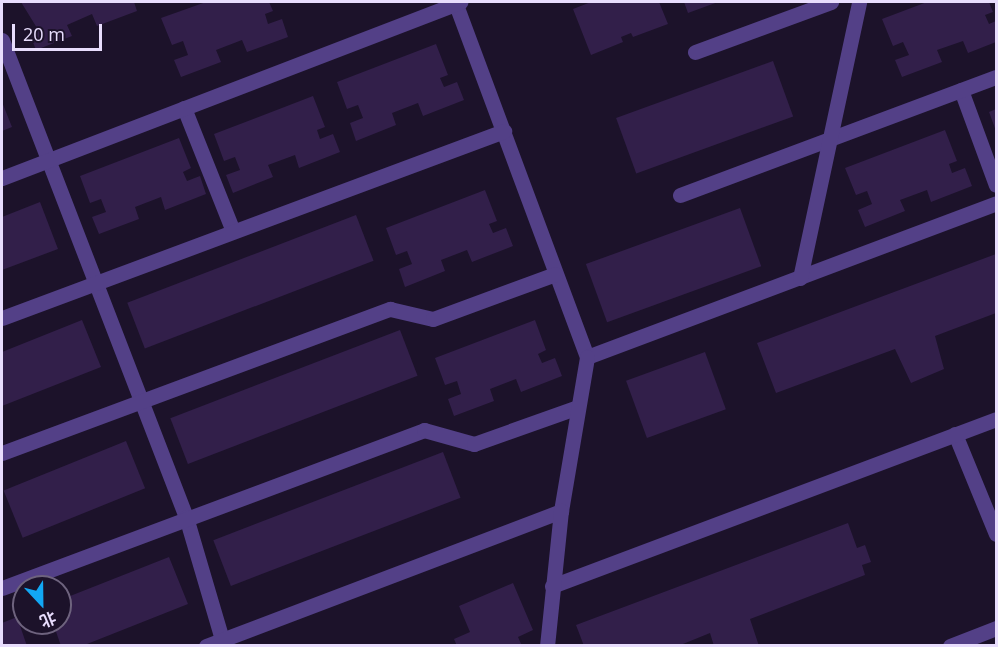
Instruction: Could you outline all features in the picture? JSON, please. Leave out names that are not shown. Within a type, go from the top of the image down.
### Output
[{"type":"lane","points":[[2,178],[457,2],[587,357],[561,511],[547,645]]},
{"type":"lane","points":[[695,52],[831,2]]},
{"type":"lane","points":[[800,278],[859,2]]},
{"type":"lane","points":[[2,40],[50,159],[186,518],[223,643]]},
{"type":"lane","points":[[681,195],[830,137],[996,77]]},
{"type":"lane","points":[[961,90],[996,185]]},
{"type":"lane","points":[[184,108],[233,231]]},
{"type":"lane","points":[[2,318],[504,131]]},
{"type":"lane","points":[[587,357],[996,203]]},
{"type":"lane","points":[[2,453],[141,399],[390,309],[433,320],[555,274]]},
{"type":"lane","points":[[2,588],[424,430],[474,444],[578,407]]},
{"type":"lane","points":[[552,586],[996,419]]},
{"type":"lane","points":[[955,434],[996,534]]},
{"type":"lane","points":[[206,645],[223,643],[561,511]]},
{"type":"lane","points":[[950,645],[996,627]]},
{"type":"building","points":[[21,2],[134,2],[137,11],[97,26],[92,14],[67,25],[72,36],[36,50],[29,32],[37,28]]},
{"type":"building","points":[[206,2],[269,2],[273,11],[265,14],[268,24],[282,19],[288,37],[247,52],[242,40],[216,50],[221,62],[181,77],[174,60],[188,55],[183,41],[172,45],[161,18]]},
{"type":"building","points":[[591,2],[659,2],[668,24],[633,37],[631,33],[621,37],[623,42],[591,55],[573,9]]},
{"type":"building","points":[[684,2],[718,2],[688,13]]},
{"type":"building","points":[[927,2],[989,2],[993,12],[985,15],[989,24],[996,21],[996,42],[968,53],[963,41],[937,50],[942,62],[902,77],[895,60],[909,55],[903,42],[893,46],[882,19]]},
{"type":"building","points":[[436,44],[448,75],[440,78],[444,87],[457,82],[464,100],[423,116],[418,103],[392,113],[396,125],[356,141],[350,123],[363,118],[358,105],[347,109],[337,82]]},
{"type":"building","points":[[773,61],[793,116],[636,174],[616,118]]},
{"type":"building","points":[[313,96],[325,127],[317,130],[320,139],[333,134],[340,152],[299,168],[295,155],[268,165],[273,177],[233,193],[226,175],[240,170],[235,157],[224,161],[214,134]]},
{"type":"building","points":[[2,102],[12,127],[2,131]]},
{"type":"building","points":[[996,109],[996,131],[989,112]]},
{"type":"building","points":[[945,130],[957,161],[949,164],[952,173],[965,168],[972,186],[931,202],[927,190],[900,200],[905,211],[865,227],[858,210],[872,204],[867,191],[856,195],[845,168]]},
{"type":"building","points":[[179,138],[191,168],[183,172],[187,181],[200,176],[206,194],[165,210],[161,197],[135,207],[139,219],[99,234],[92,217],[106,212],[101,199],[90,203],[80,176]]},
{"type":"building","points":[[485,190],[497,221],[489,224],[493,233],[506,228],[513,246],[472,262],[467,250],[441,260],[445,271],[405,287],[399,269],[412,264],[407,251],[396,255],[386,228]]},
{"type":"building","points":[[40,202],[58,249],[2,270],[2,217]]},
{"type":"building","points":[[740,208],[761,266],[607,322],[586,264]]},
{"type":"building","points":[[356,215],[374,261],[145,349],[127,303]]},
{"type":"building","points":[[996,254],[996,313],[935,336],[944,369],[911,383],[895,349],[776,393],[757,343]]},
{"type":"building","points":[[82,320],[101,367],[2,406],[2,352]]},
{"type":"building","points":[[535,320],[546,350],[538,354],[542,363],[555,358],[562,376],[521,392],[516,379],[490,389],[494,401],[454,416],[448,399],[461,394],[457,381],[445,385],[435,358]]},
{"type":"building","points":[[400,330],[418,376],[188,464],[170,418]]},
{"type":"building","points":[[705,352],[726,409],[647,438],[626,381]]},
{"type":"building","points":[[126,441],[145,488],[23,538],[4,490]]},
{"type":"building","points":[[443,452],[461,498],[231,586],[213,540]]},
{"type":"building","points":[[848,523],[857,548],[865,545],[871,562],[862,565],[865,575],[750,619],[759,646],[714,646],[710,633],[678,646],[584,646],[576,625]]},
{"type":"building","points":[[169,557],[188,604],[82,646],[61,646],[57,635],[72,635],[72,595]]},
{"type":"building","points":[[513,583],[533,630],[518,637],[522,646],[457,646],[454,639],[470,632],[459,606]]},
{"type":"building","points":[[12,619],[12,635],[23,635],[27,646],[2,646],[2,623]]}]
